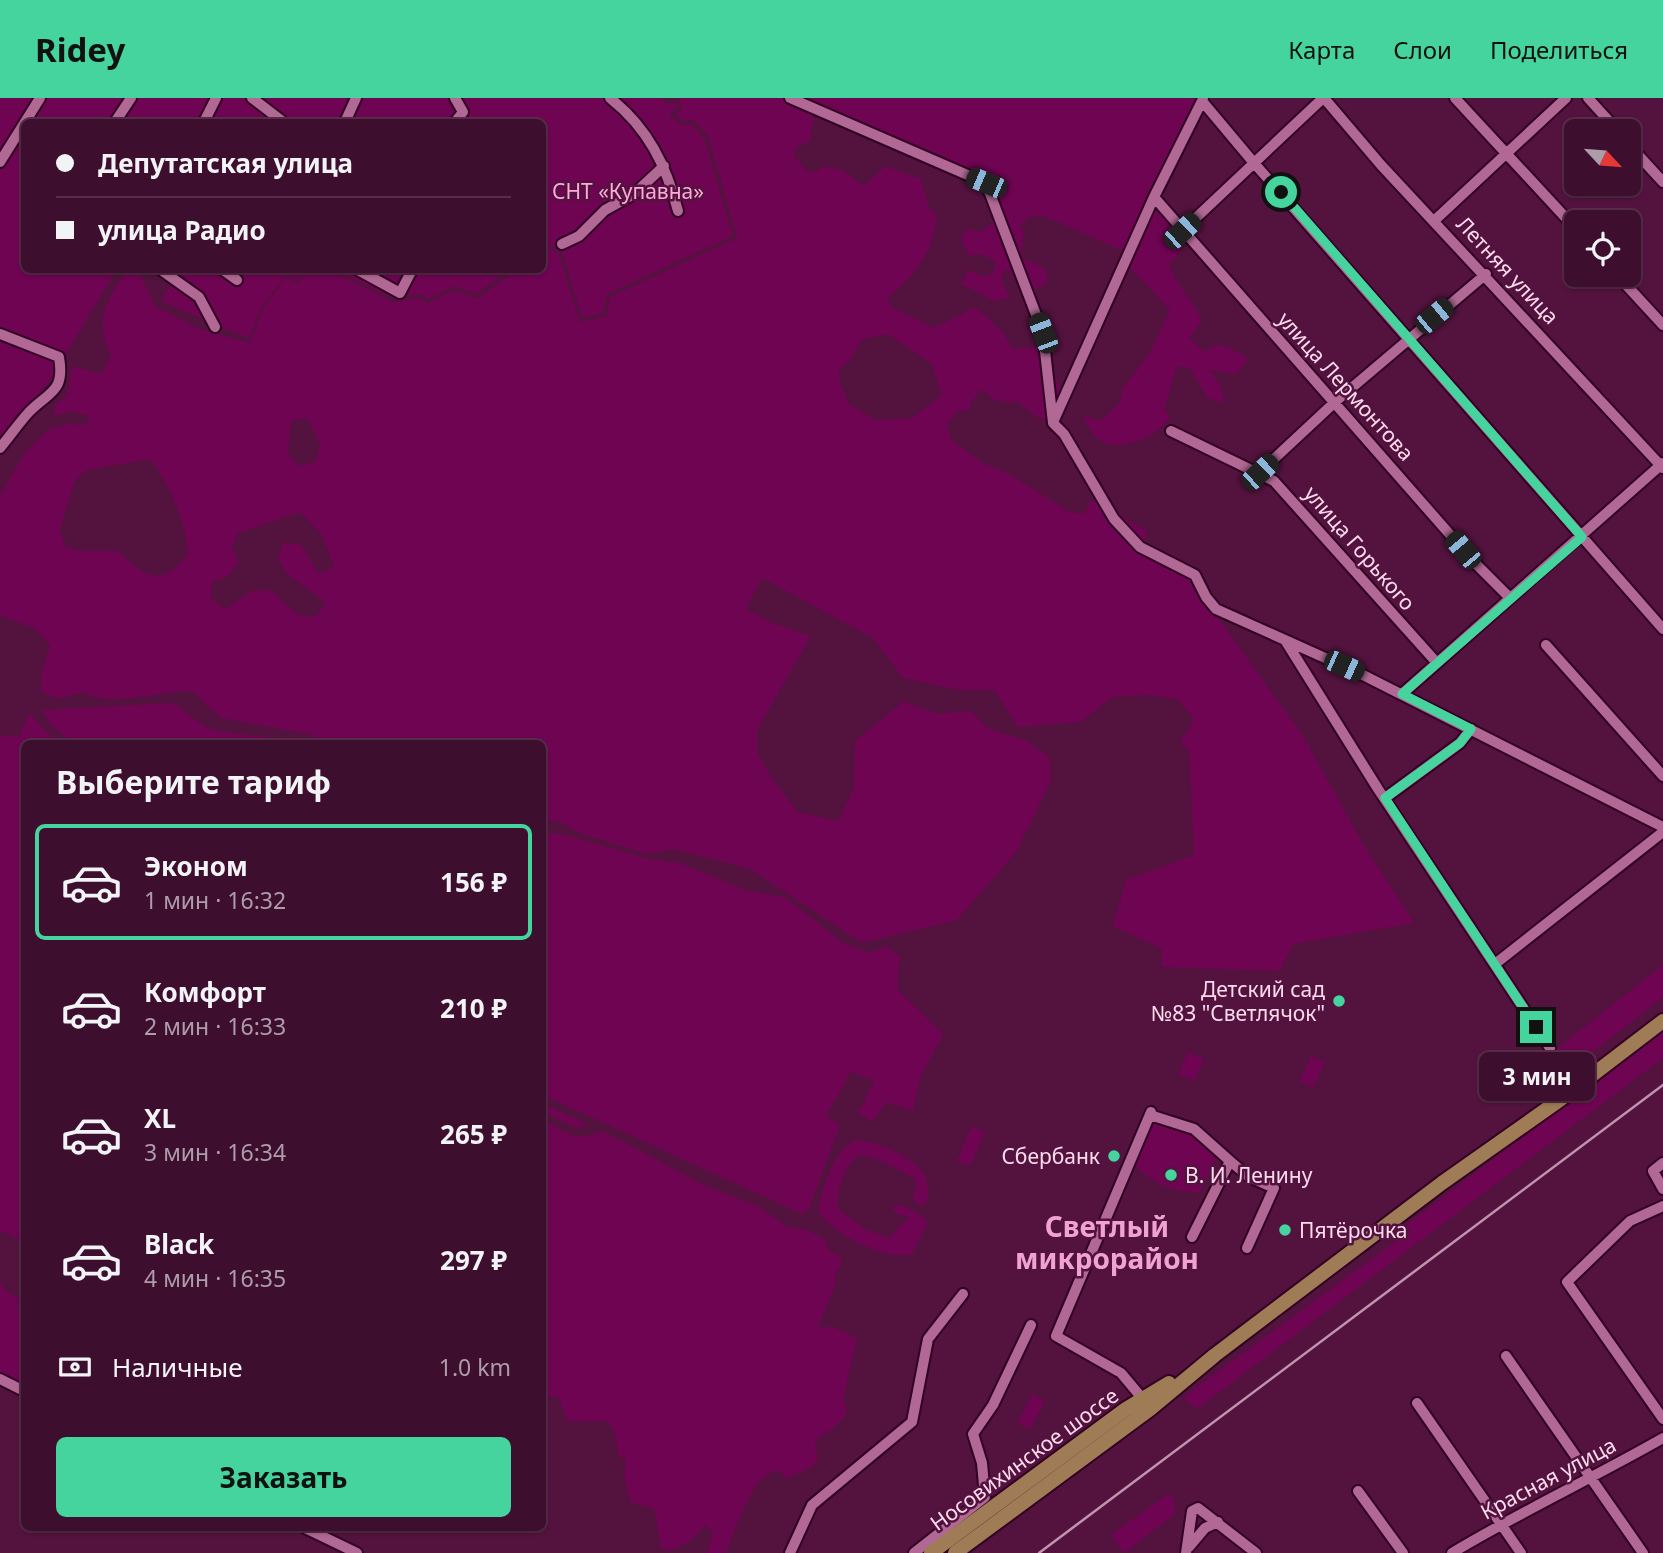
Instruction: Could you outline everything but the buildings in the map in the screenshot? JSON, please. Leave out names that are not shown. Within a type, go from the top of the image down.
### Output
[{"type":"main road","name":"Носовихинское шоссе","points":[[931,1553],[1215,1355],[1442,1183],[1561,1099],[1663,1021]]},
{"type":"main road","name":"Носовихинское шоссе","points":[[955,1553],[1146,1404]]},
{"type":"street","points":[[27,119],[40,98]]},
{"type":"street","points":[[117,119],[131,98]]},
{"type":"street","points":[[206,119],[216,98]]},
{"type":"street","points":[[252,98],[279,119]]},
{"type":"street","points":[[346,119],[356,98]]},
{"type":"street","points":[[455,98],[463,112],[457,119]]},
{"type":"street","points":[[610,98],[648,136],[664,166],[678,211]]},
{"type":"street","points":[[790,98],[986,183],[1043,333],[1053,423],[1064,434],[1114,519],[1140,547],[1195,575],[1206,597],[1216,609],[1402,694],[1663,829],[1494,964]]},
{"type":"street","points":[[1182,231],[1324,98]]},
{"type":"street","name":"Летняя улица","points":[[1324,98],[1381,165],[1486,274],[1662,465]]},
{"type":"street","points":[[1455,98],[1564,216]]},
{"type":"street","points":[[1435,220],[1566,98]]},
{"type":"street","points":[[1588,98],[1607,119]]},
{"type":"street","points":[[1053,423],[1154,197],[1203,100],[1254,163],[1663,629]]},
{"type":"street","points":[[0,162],[21,128]]},
{"type":"street","points":[[1642,159],[1663,182]]},
{"type":"street","points":[[562,244],[579,236],[604,209],[634,194],[664,166]]},
{"type":"street","name":"улица Лермонтова","points":[[1154,197],[1474,562],[1510,598]]},
{"type":"street","points":[[165,273],[195,293],[209,311],[215,327]]},
{"type":"street","points":[[227,273],[237,280]]},
{"type":"street","points":[[363,273],[400,293],[410,273]]},
{"type":"street","points":[[1260,472],[1335,402],[1486,274]]},
{"type":"street","points":[[1628,287],[1663,325]]},
{"type":"street","points":[[0,334],[59,357],[62,375],[50,397],[31,411],[0,448]]},
{"type":"street","name":"улица Горького","points":[[1171,431],[1260,472],[1286,492],[1437,663]]},
{"type":"street","points":[[1402,694],[1662,465]]},
{"type":"street","points":[[1285,640],[1385,798],[1550,1048]]},
{"type":"street","points":[[1546,645],[1663,776]]},
{"type":"street","points":[[1385,798],[1460,743],[1471,729]]},
{"type":"street","points":[[1146,1404],[1121,1373],[1056,1336],[1151,1114],[1194,1129],[1249,1177],[1274,1188],[1247,1248]]},
{"type":"street","points":[[1192,1237],[1230,1161]]},
{"type":"street","points":[[1663,1163],[1653,1171],[1663,1189]]},
{"type":"street","points":[[1663,1206],[1630,1221],[1567,1282],[1663,1419]]},
{"type":"street","points":[[790,1553],[812,1506],[912,1422],[928,1339],[963,1294]]},
{"type":"street","points":[[914,1553],[985,1497],[982,1463],[973,1434],[993,1405],[1031,1325]]},
{"type":"street","points":[[1506,1356],[1643,1553]]},
{"type":"street","points":[[0,1379],[21,1390]]},
{"type":"street","points":[[1417,1403],[1521,1553]]},
{"type":"street","name":"Красная улица","points":[[1451,1553],[1500,1524],[1591,1479],[1663,1438]]},
{"type":"street","points":[[1358,1491],[1403,1553]]},
{"type":"street","points":[[1187,1553],[1197,1510],[1218,1522],[1256,1553]]},
{"type":"street","points":[[1187,1553],[1199,1532],[1218,1522]]},
{"type":"street","points":[[311,1531],[357,1553]]},
{"type":"green space","name":"СНТ «Купавна»","points":[[0,98],[662,98],[666,104],[676,103],[678,107],[669,115],[681,125],[691,124],[704,138],[733,236],[607,294],[604,313],[582,318],[561,249],[546,245],[546,119],[21,119],[21,273],[114,273],[66,354],[0,326]]},
{"type":"green space","points":[[667,98],[787,98],[814,110],[810,141],[797,147],[794,156],[807,171],[816,172],[823,166],[842,170],[864,186],[885,166],[921,179],[929,207],[936,214],[933,238],[915,271],[888,298],[892,307],[934,328],[975,307],[1003,332],[1012,349],[1040,347],[1051,373],[1062,389],[1050,417],[1040,419],[1018,402],[997,401],[981,390],[969,405],[973,409],[956,412],[947,425],[951,440],[983,463],[1007,473],[1070,512],[1084,514],[1092,499],[1147,531],[1144,544],[1178,562],[1303,736],[1363,844],[1414,923],[1293,944],[1280,971],[1161,967],[1162,949],[1113,926],[1126,880],[1194,855],[1189,752],[1180,740],[1188,732],[1193,718],[1177,699],[1148,695],[1112,697],[1081,722],[1017,727],[995,690],[959,690],[903,678],[873,638],[762,578],[746,609],[772,623],[811,636],[757,730],[757,753],[798,812],[838,821],[854,788],[855,741],[904,701],[937,714],[971,711],[989,729],[1027,741],[1049,757],[1051,781],[1016,852],[957,920],[862,943],[750,869],[674,849],[646,854],[582,834],[558,821],[549,821],[546,826],[546,740],[321,740],[309,734],[221,718],[192,691],[121,699],[94,697],[84,692],[56,699],[41,691],[41,676],[50,646],[36,629],[0,615],[0,495],[26,451],[49,429],[67,424],[85,425],[90,416],[73,411],[55,416],[55,405],[67,396],[72,366],[101,374],[111,355],[105,342],[103,320],[108,301],[124,273],[139,273],[155,306],[197,328],[250,343],[263,309],[286,277],[298,284],[309,273],[334,273],[393,302],[421,298],[426,304],[454,290],[477,299],[512,273],[546,273],[546,248],[558,252],[580,322],[607,316],[610,297],[737,238],[708,136],[693,120],[682,121],[675,115],[682,108],[678,99]],"holes":[[[888,334],[932,364],[942,395],[912,418],[876,420],[849,404],[840,384],[839,369],[851,359],[862,339]],[[307,418],[320,444],[316,461],[300,466],[288,454],[291,421]],[[151,459],[176,504],[184,529],[188,555],[178,566],[169,572],[152,575],[136,567],[118,551],[82,551],[66,547],[60,530],[74,483],[86,470]],[[300,512],[321,534],[334,566],[319,574],[301,545],[284,542],[278,558],[286,573],[326,603],[315,617],[298,615],[272,591],[254,590],[225,609],[211,599],[212,582],[228,576],[239,563],[232,548],[238,533]]]},
{"type":"green space","points":[[799,98],[1208,98],[1159,194],[1188,233],[1177,257],[1169,263],[1175,278],[1202,321],[1189,338],[1205,352],[1222,346],[1248,359],[1236,374],[1209,370],[1220,384],[1225,403],[1207,398],[1191,369],[1177,366],[1164,409],[1170,417],[1164,424],[1147,437],[1126,444],[1105,443],[1097,438],[1082,415],[1100,421],[1116,407],[1121,399],[1122,389],[1148,356],[1170,310],[1127,264],[1126,252],[1044,216],[1029,217],[1020,226],[1024,231],[1021,258],[1045,268],[1048,283],[1035,289],[1006,269],[1001,280],[1010,298],[994,301],[961,284],[968,271],[981,276],[993,274],[996,261],[980,254],[969,256],[961,240],[966,229],[980,232],[992,224],[992,185]]},
{"type":"green space","points":[[173,273],[306,273],[298,281],[286,275],[261,308],[249,339],[161,301],[177,275]]},
{"type":"green space","points":[[339,273],[505,273],[476,294],[454,286],[427,300],[422,294],[393,298]]},
{"type":"green space","points":[[0,338],[52,361],[57,370],[0,444]]},
{"type":"green space","points":[[172,703],[214,730],[281,740],[71,740],[53,727],[42,710]]},
{"type":"green space","points":[[29,713],[54,740],[21,740],[21,1243],[10,1234],[0,1232],[0,735],[19,737]]},
{"type":"green space","points":[[546,834],[563,834],[649,859],[680,863],[744,890],[785,897],[842,942],[870,953],[886,946],[900,957],[897,989],[943,1034],[920,1078],[913,1111],[886,1102],[873,1121],[858,1114],[874,1081],[851,1071],[826,1116],[840,1125],[809,1209],[802,1214],[546,1096]]},
{"type":"green space","points":[[1663,965],[1663,997],[1530,1101],[1516,1081]]},
{"type":"green space","points":[[1663,1030],[1663,1058],[1197,1409],[1183,1397],[1410,1231],[1406,1225]]},
{"type":"green space","points":[[1188,1052],[1204,1059],[1195,1081],[1178,1074]]},
{"type":"green space","points":[[1311,1056],[1325,1062],[1313,1088],[1299,1081]]},
{"type":"green space","points":[[546,1105],[583,1122],[586,1126],[576,1128],[546,1113]]},
{"type":"green space","points":[[1151,1120],[1182,1127],[1218,1152],[1200,1192],[1181,1191],[1154,1181],[1133,1162]]},
{"type":"green space","points":[[546,1121],[576,1136],[606,1133],[710,1188],[756,1205],[788,1227],[808,1230],[825,1240],[828,1250],[841,1257],[841,1266],[835,1274],[836,1282],[818,1327],[834,1327],[857,1339],[843,1399],[847,1408],[844,1417],[831,1430],[815,1440],[818,1460],[811,1467],[786,1479],[780,1471],[762,1479],[740,1517],[726,1553],[707,1553],[713,1532],[704,1525],[694,1538],[681,1546],[670,1551],[661,1547],[654,1509],[630,1502],[624,1476],[626,1460],[619,1456],[614,1430],[607,1421],[568,1421],[557,1396],[550,1396],[546,1407]]},
{"type":"green space","points":[[972,1126],[985,1132],[970,1166],[957,1160]]},
{"type":"green space","points":[[855,1140],[873,1143],[904,1156],[925,1176],[929,1199],[924,1204],[917,1204],[913,1199],[916,1185],[914,1178],[879,1160],[859,1155],[845,1173],[838,1194],[838,1209],[865,1229],[889,1238],[909,1217],[897,1214],[892,1209],[899,1204],[924,1217],[927,1224],[912,1254],[888,1254],[860,1244],[835,1229],[818,1211],[822,1191],[835,1161]]},
{"type":"green space","points":[[0,1280],[5,1291],[21,1299],[21,1385],[0,1374]]},
{"type":"green space","points":[[1032,1394],[1045,1401],[1030,1429],[1017,1423]]},
{"type":"green space","points":[[1168,1494],[1174,1499],[1175,1514],[1124,1553],[1111,1535]]},
{"type":"railway","points":[[1039,1553],[1663,1085]]},
{"type":"place","name":"Детский сад №83 \"Светлячок\"","points":[[1339,1001]]},
{"type":"place","name":"Сбербанк","points":[[1114,1156]]},
{"type":"place","name":"В. И. Ленину","points":[[1171,1175]]},
{"type":"place","name":"Пятёрочка","points":[[1285,1230]]},
{"type":"district","name":"Светлый микрорайон","points":[[1107,1242]]},
{"type":"route","points":[[1281,192],[1582,537],[1402,694],[1471,729],[1460,743],[1385,798],[1536,1027]]}]
